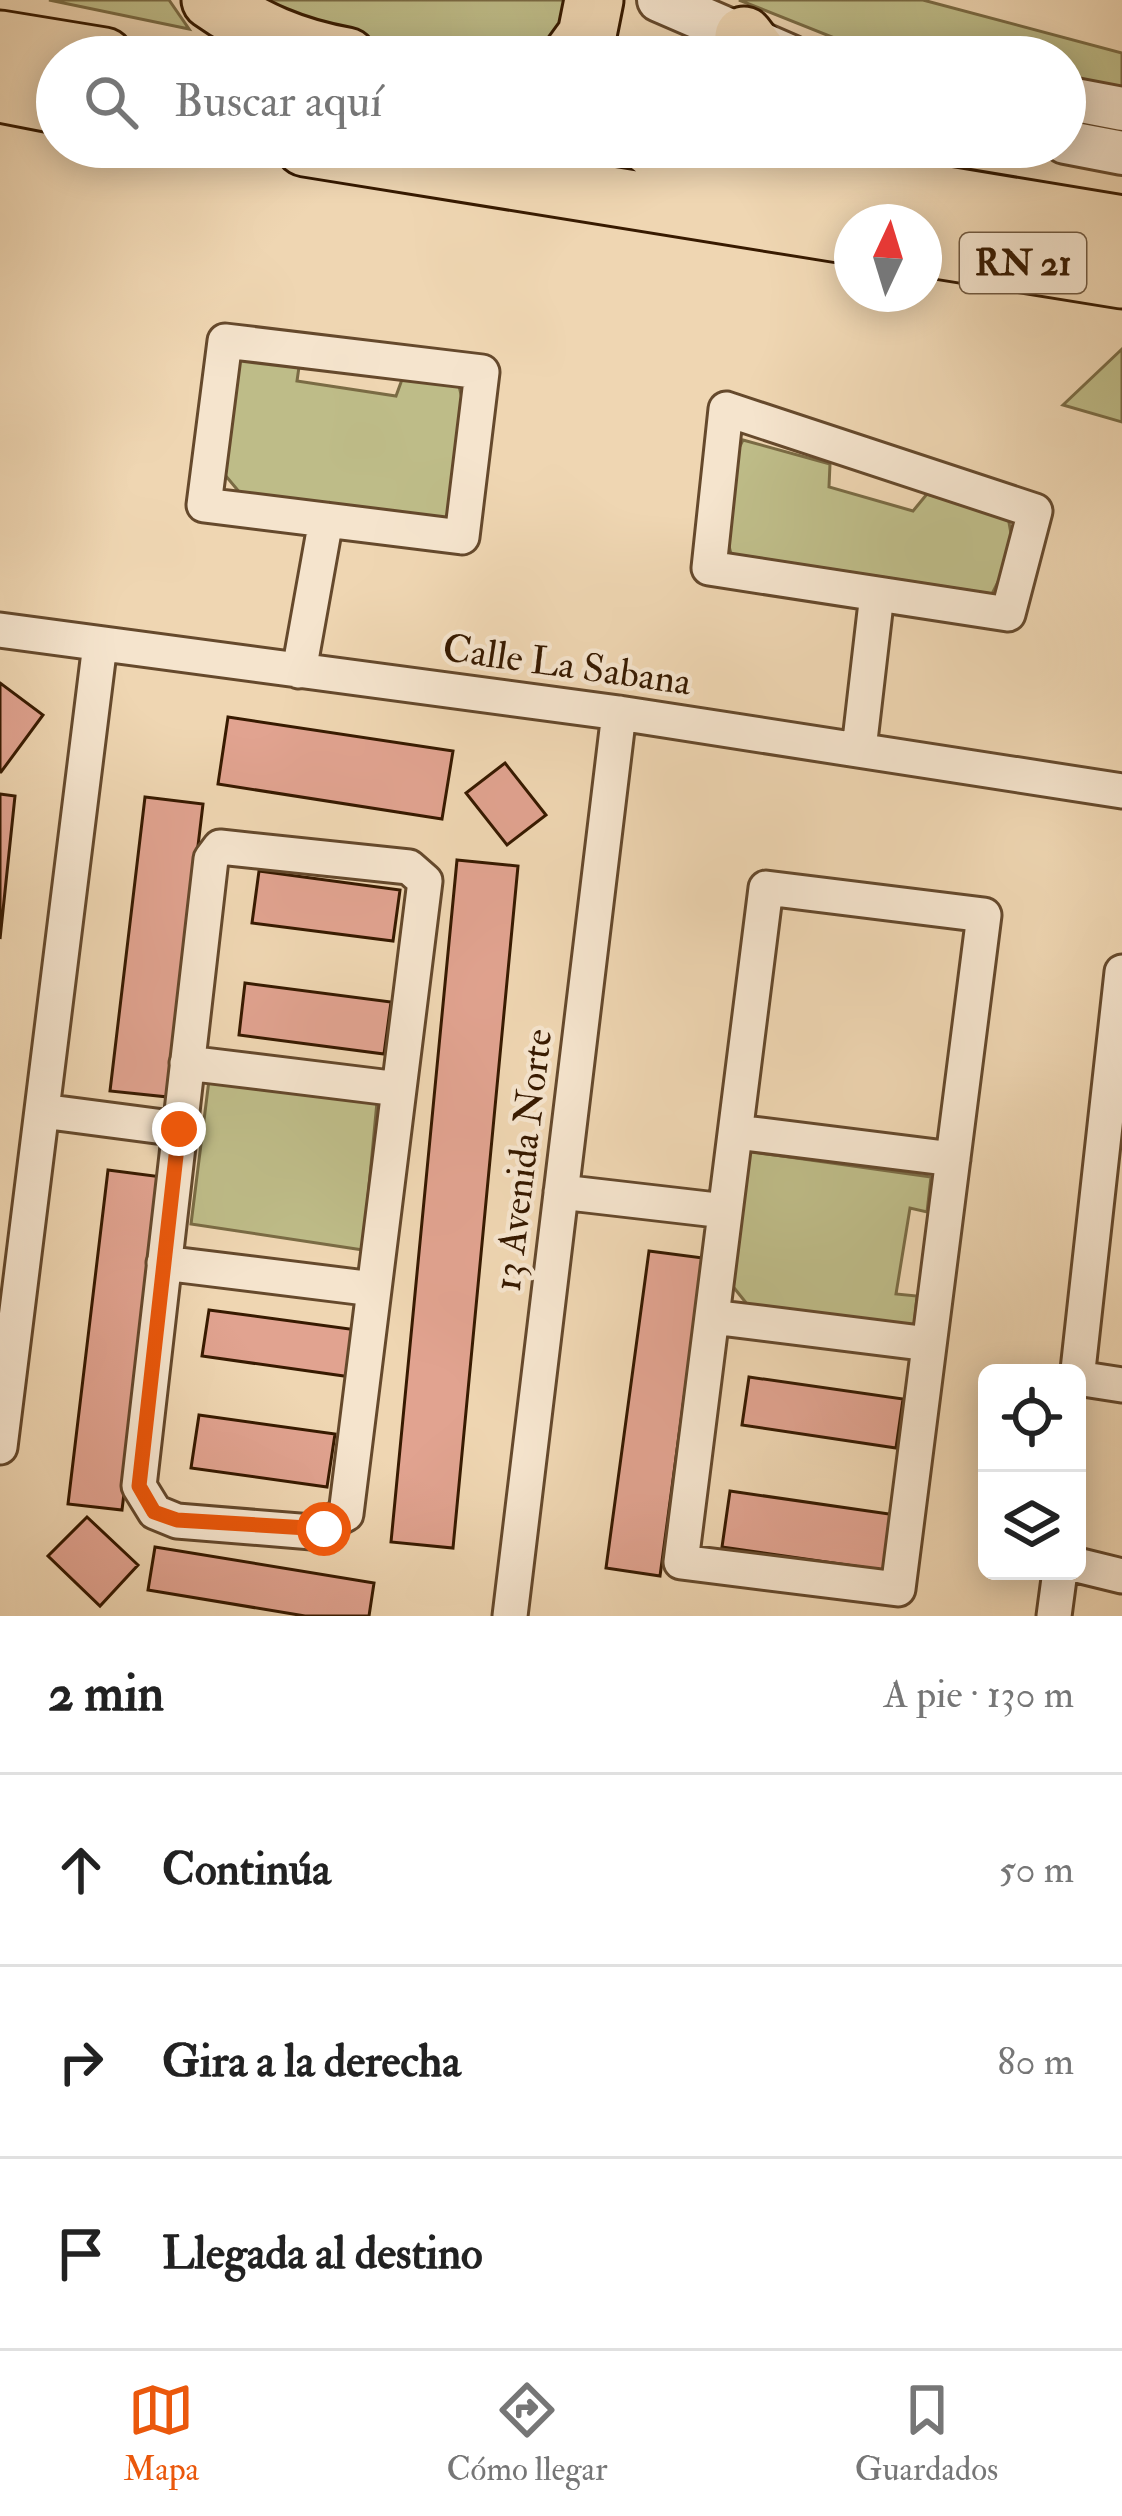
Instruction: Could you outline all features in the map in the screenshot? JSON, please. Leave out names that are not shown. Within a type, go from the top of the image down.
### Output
[{"type":"highway","points":[[211,0],[272,36]]},
{"type":"highway","points":[[586,36],[594,0]]},
{"type":"highway","points":[[0,40],[36,46]]},
{"type":"highway","points":[[0,93],[36,102]]},
{"type":"highway","points":[[0,106],[36,107]]},
{"type":"highway","points":[[436,168],[834,232]]},
{"type":"highway","name":"RN 21","points":[[779,168],[1122,224]]},
{"type":"highway","points":[[904,168],[1122,224]]},
{"type":"highway","name":"RN 21","points":[[942,250],[1122,279]]},
{"type":"street","points":[[659,0],[735,36]]},
{"type":"street","points":[[1086,102],[1122,109]]},
{"type":"street","points":[[1086,146],[1122,153]]},
{"type":"street","points":[[225,340],[482,372],[461,537],[326,520],[204,505],[225,340]]},
{"type":"street","points":[[725,409],[1035,511],[1009,614],[877,594],[709,568],[725,409]]},
{"type":"street","points":[[299,671],[326,520]]},
{"type":"street","points":[[859,749],[877,594]]},
{"type":"street","name":"Calle La Sabana","points":[[0,630],[619,713],[1122,791]]},
{"type":"street","points":[[0,1447],[100,644]]},
{"type":"street","name":"13 Avenida Norte","points":[[510,1616],[619,713]]},
{"type":"street","points":[[213,850],[409,867],[425,881],[346,1514],[312,1532],[177,1520],[154,1512],[139,1486],[188,1064],[213,850]]},
{"type":"street","points":[[766,888],[984,915],[898,1589],[681,1562],[736,1132],[766,888]]},
{"type":"street","points":[[1080,1364],[1109,1189],[1121,994]]},
{"type":"street","points":[[188,1064],[399,1089]]},
{"type":"street","points":[[42,1111],[179,1129]]},
{"type":"street","points":[[736,1132],[952,1159]]},
{"type":"street","points":[[561,1192],[725,1211]]},
{"type":"street","points":[[164,1263],[374,1289]]},
{"type":"street","points":[[712,1317],[929,1344]]},
{"type":"street","points":[[1086,1380],[1122,1384]]},
{"type":"street","points":[[1086,1567],[1122,1576]]},
{"type":"street","points":[[1054,1616],[1059,1580]]},
{"type":"shaded area","points":[[49,0],[169,0],[189,29]]},
{"type":"shaded area","points":[[245,0],[573,0],[565,23],[551,36],[332,36]]},
{"type":"shaded area","points":[[739,0],[923,0],[1058,36],[829,36]]},
{"type":"shaded area","points":[[1086,43],[1122,53],[1122,104],[1086,95]]},
{"type":"shaded area","points":[[1122,349],[1122,422],[1063,405]]},
{"type":"shaded area","points":[[248,350],[300,360],[297,381],[396,396],[404,374],[459,386],[463,456],[443,522],[246,500],[225,475],[229,367]]},
{"type":"shaded area","points":[[743,440],[830,464],[829,487],[913,511],[927,494],[1008,517],[1014,550],[992,594],[731,554],[726,496]]},
{"type":"shaded area","points":[[209,1080],[377,1102],[363,1250],[191,1224]]},
{"type":"shaded area","points":[[746,1151],[931,1177],[927,1212],[910,1208],[896,1294],[917,1296],[914,1328],[747,1304],[731,1284]]},
{"type":"building","points":[[0,683],[43,715],[1,772],[0,772]]},
{"type":"building","points":[[228,717],[453,751],[442,819],[218,784]]},
{"type":"building","points":[[505,763],[546,815],[507,845],[466,793]]},
{"type":"building","points":[[0,794],[15,796],[0,939]]},
{"type":"building","points":[[145,797],[203,804],[168,1097],[110,1091]]},
{"type":"building","points":[[457,860],[518,866],[453,1548],[391,1542]]},
{"type":"building","points":[[259,871],[400,890],[393,941],[252,923]]},
{"type":"building","points":[[245,983],[391,1002],[384,1054],[239,1035]]},
{"type":"building","points":[[108,1170],[162,1177],[122,1510],[68,1504]]},
{"type":"building","points":[[649,1251],[703,1258],[660,1576],[606,1568]]},
{"type":"building","points":[[209,1310],[357,1330],[351,1377],[202,1356]]},
{"type":"building","points":[[749,1377],[903,1399],[896,1448],[742,1425]]},
{"type":"building","points":[[199,1415],[335,1434],[327,1487],[191,1468]]},
{"type":"building","points":[[730,1491],[896,1515],[889,1571],[722,1547]]},
{"type":"building","points":[[87,1517],[138,1565],[100,1606],[48,1556]]},
{"type":"building","points":[[155,1547],[374,1583],[369,1616],[305,1616],[148,1590]]},
{"type":"route","points":[[179,1129],[139,1486],[154,1512],[177,1520],[312,1532],[324,1529]]}]
